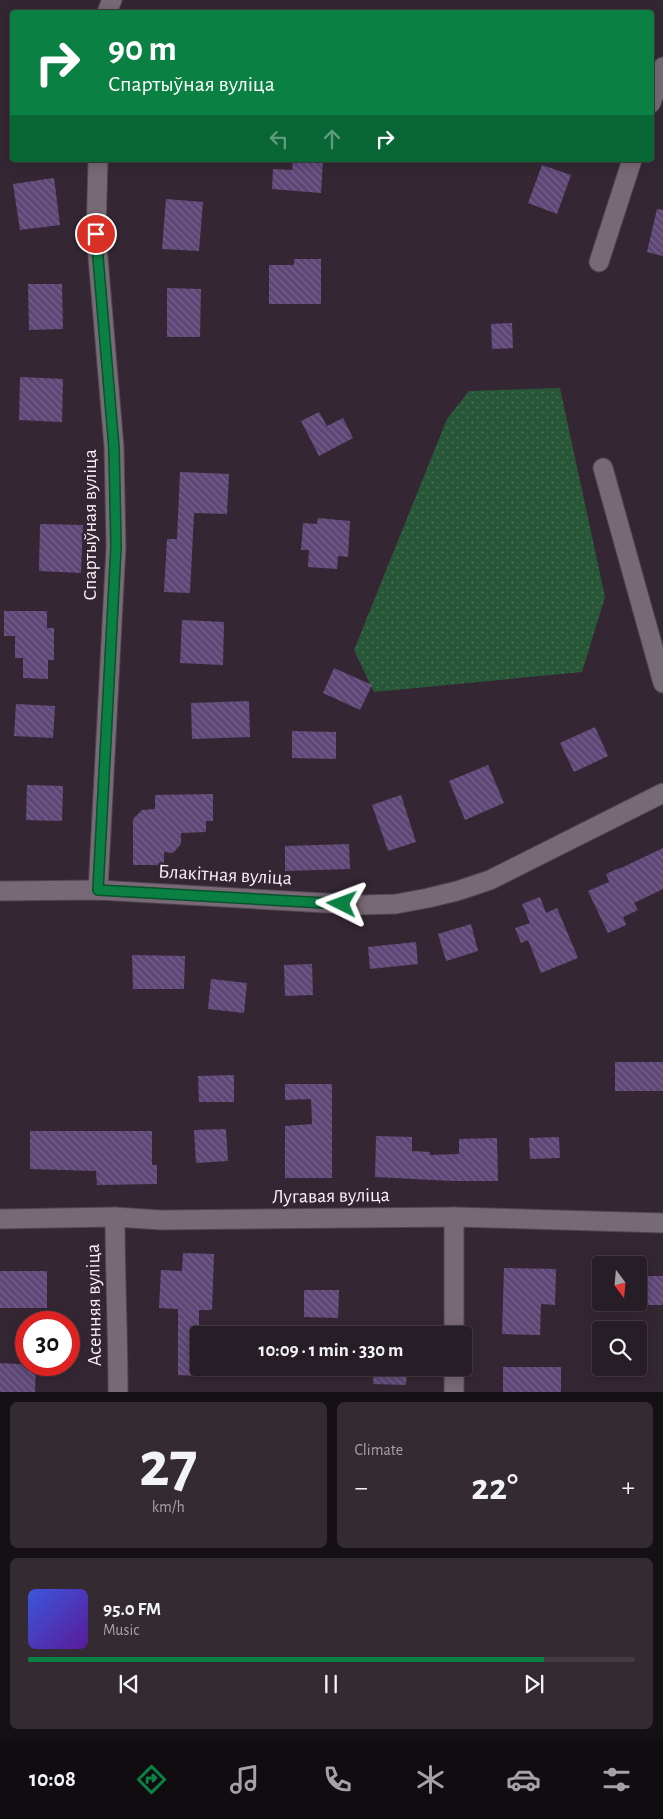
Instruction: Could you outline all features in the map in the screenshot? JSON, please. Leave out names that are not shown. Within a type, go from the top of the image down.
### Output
[{"type":"street","points":[[654,94],[663,67]]},
{"type":"street","name":"Спартыўная вуліца","points":[[98,162],[96,234],[114,448],[116,547],[98,890]]},
{"type":"street","points":[[599,262],[631,162]]},
{"type":"street","points":[[603,468],[663,683]]},
{"type":"street","name":"Блакітная вуліца","points":[[0,890],[98,890],[361,905],[396,904],[457,891],[490,880],[663,793]]},
{"type":"street","name":"Лугавая вуліца","points":[[0,1219],[115,1217],[161,1220],[454,1217],[663,1223]]},
{"type":"street","name":"Асенняя вуліца","points":[[115,1217],[118,1392]]},
{"type":"street","points":[[454,1217],[454,1326]]},
{"type":"street","points":[[454,1376],[454,1392]]},
{"type":"green space","points":[[560,388],[605,597],[582,672],[374,692],[354,650],[447,419],[469,391]]},
{"type":"building","points":[[293,162],[323,162],[321,193],[272,189],[273,169],[292,170]]},
{"type":"building","points":[[542,165],[571,175],[557,214],[528,203]]},
{"type":"building","points":[[54,178],[60,225],[20,230],[13,184]]},
{"type":"building","points":[[166,199],[203,202],[199,251],[162,249]]},
{"type":"building","points":[[657,209],[663,210],[663,256],[647,252]]},
{"type":"building","points":[[294,259],[321,259],[321,304],[269,304],[269,265],[294,265]]},
{"type":"building","points":[[28,284],[62,284],[63,329],[29,330]]},
{"type":"building","points":[[167,288],[201,289],[200,337],[167,337]]},
{"type":"building","points":[[512,323],[513,348],[492,349],[491,324]]},
{"type":"building","points":[[20,377],[63,379],[62,422],[19,420]]},
{"type":"building","points":[[319,412],[327,426],[343,418],[353,438],[319,456],[301,421]]},
{"type":"building","points":[[180,472],[229,474],[227,514],[194,513],[190,593],[164,592],[167,539],[177,539]]},
{"type":"building","points":[[318,518],[350,521],[348,557],[338,556],[337,569],[308,567],[309,550],[301,550],[303,523],[317,524]]},
{"type":"building","points":[[40,524],[83,525],[81,573],[39,571]]},
{"type":"building","points":[[4,611],[47,611],[47,628],[54,628],[54,660],[48,660],[48,679],[23,678],[23,658],[15,658],[15,636],[4,636]]},
{"type":"building","points":[[182,620],[224,622],[223,665],[180,663]]},
{"type":"building","points":[[334,668],[372,685],[360,710],[323,693]]},
{"type":"building","points":[[249,701],[250,737],[192,739],[191,703]]},
{"type":"building","points":[[16,704],[55,706],[53,738],[14,736]]},
{"type":"building","points":[[595,727],[608,756],[574,772],[560,743]]},
{"type":"building","points":[[292,731],[336,732],[336,759],[292,758]]},
{"type":"building","points":[[488,765],[504,803],[465,820],[449,781]]},
{"type":"building","points":[[27,785],[63,786],[62,821],[26,820]]},
{"type":"building","points":[[213,794],[213,821],[206,821],[206,832],[181,833],[181,844],[173,853],[164,852],[164,865],[133,865],[133,819],[142,810],[155,809],[155,795]]},
{"type":"building","points":[[401,795],[416,842],[388,851],[372,805]]},
{"type":"building","points":[[349,844],[350,869],[285,871],[285,846]]},
{"type":"building","points":[[663,848],[663,889],[634,903],[638,910],[623,917],[626,925],[608,933],[588,891],[609,882],[606,874]]},
{"type":"building","points":[[540,897],[546,913],[557,908],[578,958],[541,973],[528,940],[521,943],[515,928],[530,923],[522,904]]},
{"type":"building","points":[[471,924],[478,951],[446,961],[438,934]]},
{"type":"building","points":[[416,942],[418,964],[370,969],[368,947]]},
{"type":"building","points":[[132,955],[185,956],[184,989],[133,989]]},
{"type":"building","points":[[312,964],[313,995],[285,996],[284,965]]},
{"type":"building","points":[[211,979],[247,983],[244,1013],[208,1009]]},
{"type":"building","points":[[615,1062],[663,1062],[663,1091],[615,1091]]},
{"type":"building","points":[[234,1075],[234,1102],[199,1102],[198,1076]]},
{"type":"building","points":[[285,1084],[332,1084],[332,1178],[285,1178],[285,1126],[312,1124],[311,1099],[285,1100]]},
{"type":"building","points":[[226,1129],[228,1161],[196,1163],[194,1130]]},
{"type":"building","points":[[30,1131],[152,1131],[152,1165],[157,1165],[157,1184],[97,1185],[96,1171],[30,1169]]},
{"type":"building","points":[[376,1136],[412,1137],[412,1151],[430,1152],[430,1155],[459,1154],[459,1139],[497,1138],[498,1181],[375,1177]]},
{"type":"building","points":[[559,1137],[560,1158],[530,1159],[529,1138]]},
{"type":"building","points":[[183,1253],[214,1254],[212,1310],[199,1310],[199,1326],[190,1326],[190,1376],[178,1375],[178,1309],[159,1308],[161,1270],[182,1271]]},
{"type":"building","points":[[504,1268],[556,1269],[555,1305],[541,1304],[540,1335],[502,1334]]},
{"type":"building","points":[[0,1271],[47,1271],[47,1308],[0,1308]]},
{"type":"building","points":[[648,1276],[663,1276],[663,1305],[648,1305]]},
{"type":"building","points":[[304,1290],[339,1290],[338,1318],[304,1317]]},
{"type":"building","points":[[0,1363],[15,1364],[15,1376],[36,1376],[35,1392],[0,1392]]},
{"type":"building","points":[[503,1367],[561,1367],[561,1392],[503,1392]]},
{"type":"building","points":[[374,1376],[407,1376],[406,1385],[373,1384]]},
{"type":"route","points":[[96,234],[114,448],[116,547],[98,890],[342,904]]}]
